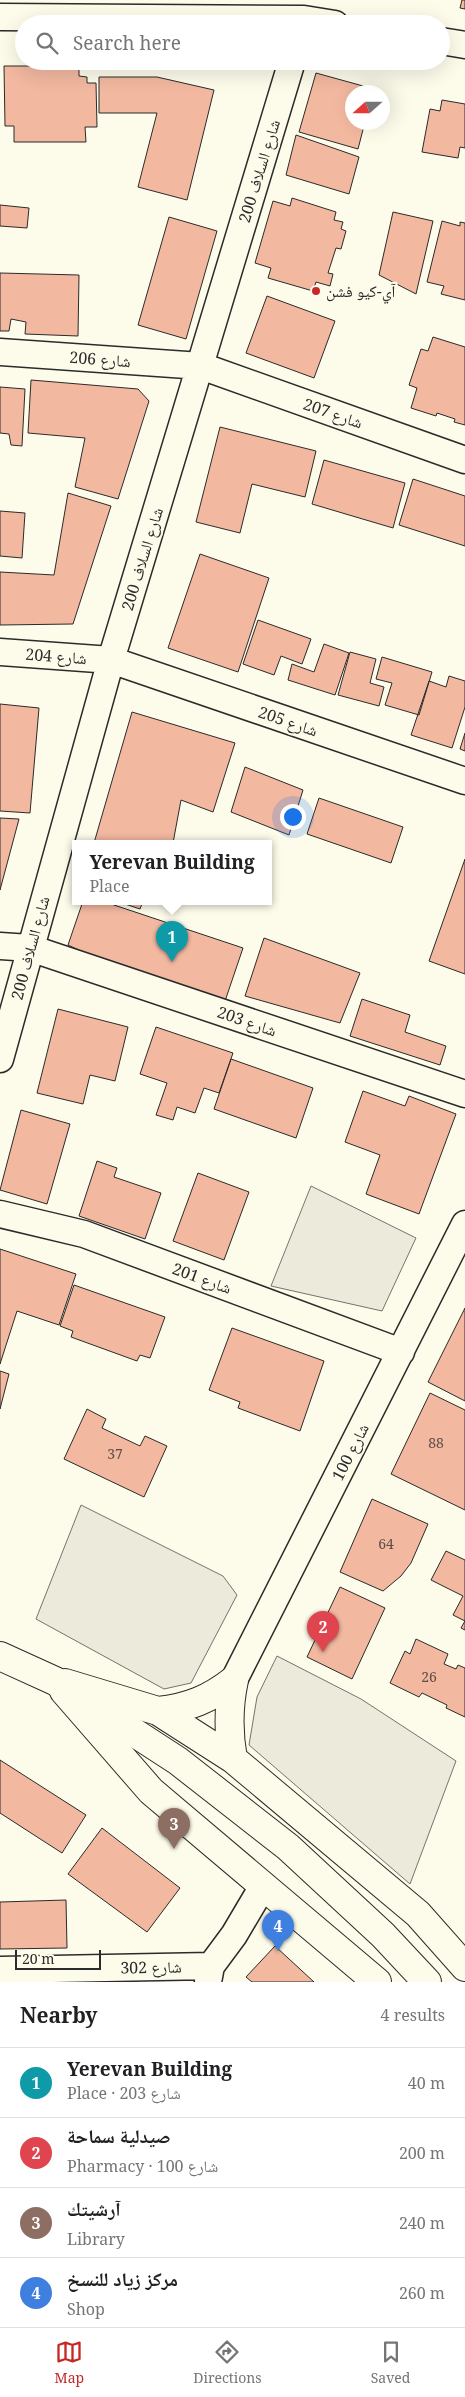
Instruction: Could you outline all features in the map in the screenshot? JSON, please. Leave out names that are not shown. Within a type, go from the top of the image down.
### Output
[{"type":"main road","points":[[0,1656],[55,1681],[158,1711],[233,1759],[418,1914],[465,1967]]},
{"type":"main road","points":[[158,1711],[179,1709],[199,1703],[217,1693],[234,1680]]},
{"type":"main road","points":[[233,1759],[229,1733],[229,1707],[234,1680]]},
{"type":"main road","points":[[55,1681],[178,1761],[288,1847],[383,1935],[428,1982]]},
{"type":"main road","points":[[55,1681],[151,1791],[377,1982]]},
{"type":"street","points":[[29,15],[117,9],[305,14]]},
{"type":"street","points":[[0,17],[15,16]]},
{"type":"street","points":[[450,42],[465,45]]},
{"type":"street","name":"200 شارع السلاف","points":[[0,1059],[111,660],[289,70]]},
{"type":"street","name":"شارع 206","points":[[0,352],[201,366]]},
{"type":"street","name":"شارع 207","points":[[201,366],[465,460]]},
{"type":"street","name":"شارع 204","points":[[0,652],[111,660]]},
{"type":"street","name":"شارع 205","points":[[111,660],[465,781]]},
{"type":"street","name":"شارع 203","points":[[0,946],[30,948],[465,1094]]},
{"type":"street","name":"شارع 201","points":[[0,1214],[84,1234],[401,1352]]},
{"type":"street","name":"شارع 100","points":[[234,1680],[465,1224]]},
{"type":"street","points":[[210,1974],[263,1886]]},
{"type":"street","name":"شارع 302","points":[[0,1970],[210,1974]]},
{"type":"shaded area","points":[[311,1186],[416,1238],[382,1311],[271,1286]]},
{"type":"shaded area","points":[[81,1505],[223,1576],[237,1595],[191,1683],[164,1689],[36,1619]]},
{"type":"shaded area","points":[[277,1656],[361,1699],[456,1761],[410,1884],[249,1745],[257,1697]]},
{"type":"building","points":[[462,0],[465,0],[465,9],[460,8]]},
{"type":"building","points":[[4,66],[15,66],[15,70],[79,70],[79,76],[87,77],[87,83],[96,83],[97,127],[85,127],[86,142],[14,142],[14,126],[5,126]]},
{"type":"building","points":[[316,73],[360,85],[345,85],[345,130],[363,130],[358,149],[299,132]]},
{"type":"building","points":[[99,77],[157,77],[214,90],[187,200],[138,187],[157,113],[99,113]]},
{"type":"building","points":[[442,100],[465,104],[465,148],[460,147],[458,158],[422,152],[430,109],[440,111]]},
{"type":"building","points":[[296,135],[359,157],[349,194],[286,175]]},
{"type":"building","points":[[292,198],[336,212],[334,220],[343,222],[341,229],[346,231],[341,249],[336,248],[328,273],[333,274],[330,286],[316,282],[313,291],[268,278],[271,268],[255,263],[273,201],[290,206]]},
{"type":"building","points":[[0,205],[29,208],[27,228],[0,226]]},
{"type":"building","points":[[393,212],[433,221],[416,294],[379,275]]},
{"type":"building","points":[[169,217],[217,231],[186,339],[138,325]]},
{"type":"building","points":[[442,221],[460,226],[460,222],[465,223],[465,300],[441,294],[444,286],[427,282]]},
{"type":"building","points":[[0,273],[79,275],[78,336],[25,334],[26,322],[11,319],[9,331],[0,331]]},
{"type":"building","points":[[267,296],[335,321],[314,378],[246,353]]},
{"type":"building","points":[[433,337],[465,347],[465,425],[454,422],[455,419],[437,413],[436,416],[411,408],[417,388],[409,385],[421,349],[428,351]]},
{"type":"building","points":[[31,380],[138,389],[149,401],[118,499],[75,487],[85,438],[28,433]]},
{"type":"building","points":[[0,387],[25,389],[22,446],[11,445],[9,434],[0,433]]},
{"type":"building","points":[[220,427],[316,451],[305,497],[252,484],[240,533],[196,522]]},
{"type":"building","points":[[324,460],[405,483],[393,528],[312,504]]},
{"type":"building","points":[[413,479],[465,496],[465,546],[399,525]]},
{"type":"building","points":[[68,493],[111,506],[73,624],[0,625],[0,572],[54,575]]},
{"type":"building","points":[[0,511],[25,513],[22,558],[0,556]]},
{"type":"building","points":[[200,554],[269,578],[238,672],[168,648]]},
{"type":"building","points":[[258,620],[311,639],[302,664],[281,656],[274,675],[243,664]]},
{"type":"building","points":[[324,644],[349,653],[335,695],[288,680],[292,664],[314,672]]},
{"type":"building","points":[[350,652],[376,659],[370,683],[384,687],[379,706],[338,695]]},
{"type":"building","points":[[382,657],[432,672],[419,715],[385,705],[392,683],[376,679]]},
{"type":"building","points":[[449,676],[465,681],[465,707],[452,748],[411,735],[429,681],[446,687]]},
{"type":"building","points":[[0,704],[39,708],[30,813],[0,811]]},
{"type":"building","points":[[132,712],[235,743],[213,812],[181,800],[174,840],[95,840]]},
{"type":"building","points":[[465,733],[465,751],[460,749]]},
{"type":"building","points":[[245,767],[303,790],[289,835],[231,812]]},
{"type":"building","points":[[319,798],[403,827],[391,863],[307,834]]},
{"type":"building","points":[[0,818],[19,819],[0,890]]},
{"type":"building","points":[[465,859],[465,974],[429,961]]},
{"type":"building","points":[[82,905],[114,905],[243,948],[223,1007],[136,977],[68,945]]},
{"type":"building","points":[[128,905],[142,905],[140,909]]},
{"type":"building","points":[[264,938],[360,973],[340,1023],[245,996]]},
{"type":"building","points":[[362,999],[410,1015],[405,1032],[446,1046],[440,1065],[350,1036]]},
{"type":"building","points":[[58,1009],[128,1027],[115,1081],[90,1075],[83,1104],[37,1093]]},
{"type":"building","points":[[156,1027],[233,1053],[219,1093],[204,1088],[195,1113],[177,1107],[173,1120],[156,1115],[167,1083],[140,1074]]},
{"type":"building","points":[[231,1059],[313,1088],[296,1138],[214,1109]]},
{"type":"building","points":[[363,1091],[405,1106],[409,1096],[456,1114],[419,1214],[366,1194],[380,1155],[345,1142]]},
{"type":"building","points":[[21,1110],[70,1124],[47,1204],[0,1190]]},
{"type":"building","points":[[97,1161],[117,1168],[114,1177],[161,1193],[145,1239],[79,1216]]},
{"type":"building","points":[[198,1173],[249,1192],[224,1260],[173,1241]]},
{"type":"building","points":[[0,1249],[76,1274],[59,1325],[17,1311],[0,1364]]},
{"type":"building","points":[[74,1285],[165,1317],[150,1358],[140,1355],[137,1361],[71,1337],[73,1331],[60,1326]]},
{"type":"building","points":[[465,1308],[465,1401],[428,1382]]},
{"type":"building","points":[[232,1328],[324,1361],[300,1431],[238,1408],[240,1402],[209,1390]]},
{"type":"building","points":[[0,1371],[9,1374],[0,1409]]},
{"type":"building","points":[[430,1393],[465,1410],[465,1510],[391,1474]]},
{"type":"building","points":[[87,1409],[106,1419],[102,1428],[140,1446],[145,1436],[167,1446],[144,1497],[64,1459]]},
{"type":"building","points":[[372,1499],[428,1524],[411,1563],[401,1576],[383,1591],[340,1572]]},
{"type":"building","points":[[446,1551],[465,1560],[465,1621],[453,1615],[463,1596],[431,1580]]},
{"type":"building","points":[[340,1587],[385,1608],[352,1679],[307,1657]]},
{"type":"building","points":[[465,1621],[465,1630],[461,1628]]},
{"type":"building","points":[[416,1639],[448,1654],[444,1664],[456,1669],[458,1665],[465,1668],[465,1717],[446,1708],[447,1705],[422,1693],[419,1697],[390,1683],[405,1651],[410,1654]]},
{"type":"building","points":[[0,1760],[86,1815],[62,1853],[0,1813]]},
{"type":"building","points":[[102,1828],[180,1888],[147,1932],[68,1874]]},
{"type":"building","points":[[66,1900],[67,1948],[0,1949],[0,1902]]},
{"type":"building","points":[[275,1946],[314,1982],[252,1982],[246,1977]]},
{"type":"place","name":"آي-كيو فشن","points":[[316,291]]},
{"type":"place","name":"Yerevan Building","points":[[172,962]]},
{"type":"place","name":"صيدلية سماحة","points":[[323,1652]]},
{"type":"place","name":"آرشيتك","points":[[174,1849]]},
{"type":"place","name":"مركز زياد للنسخ","points":[[278,1951]]}]
